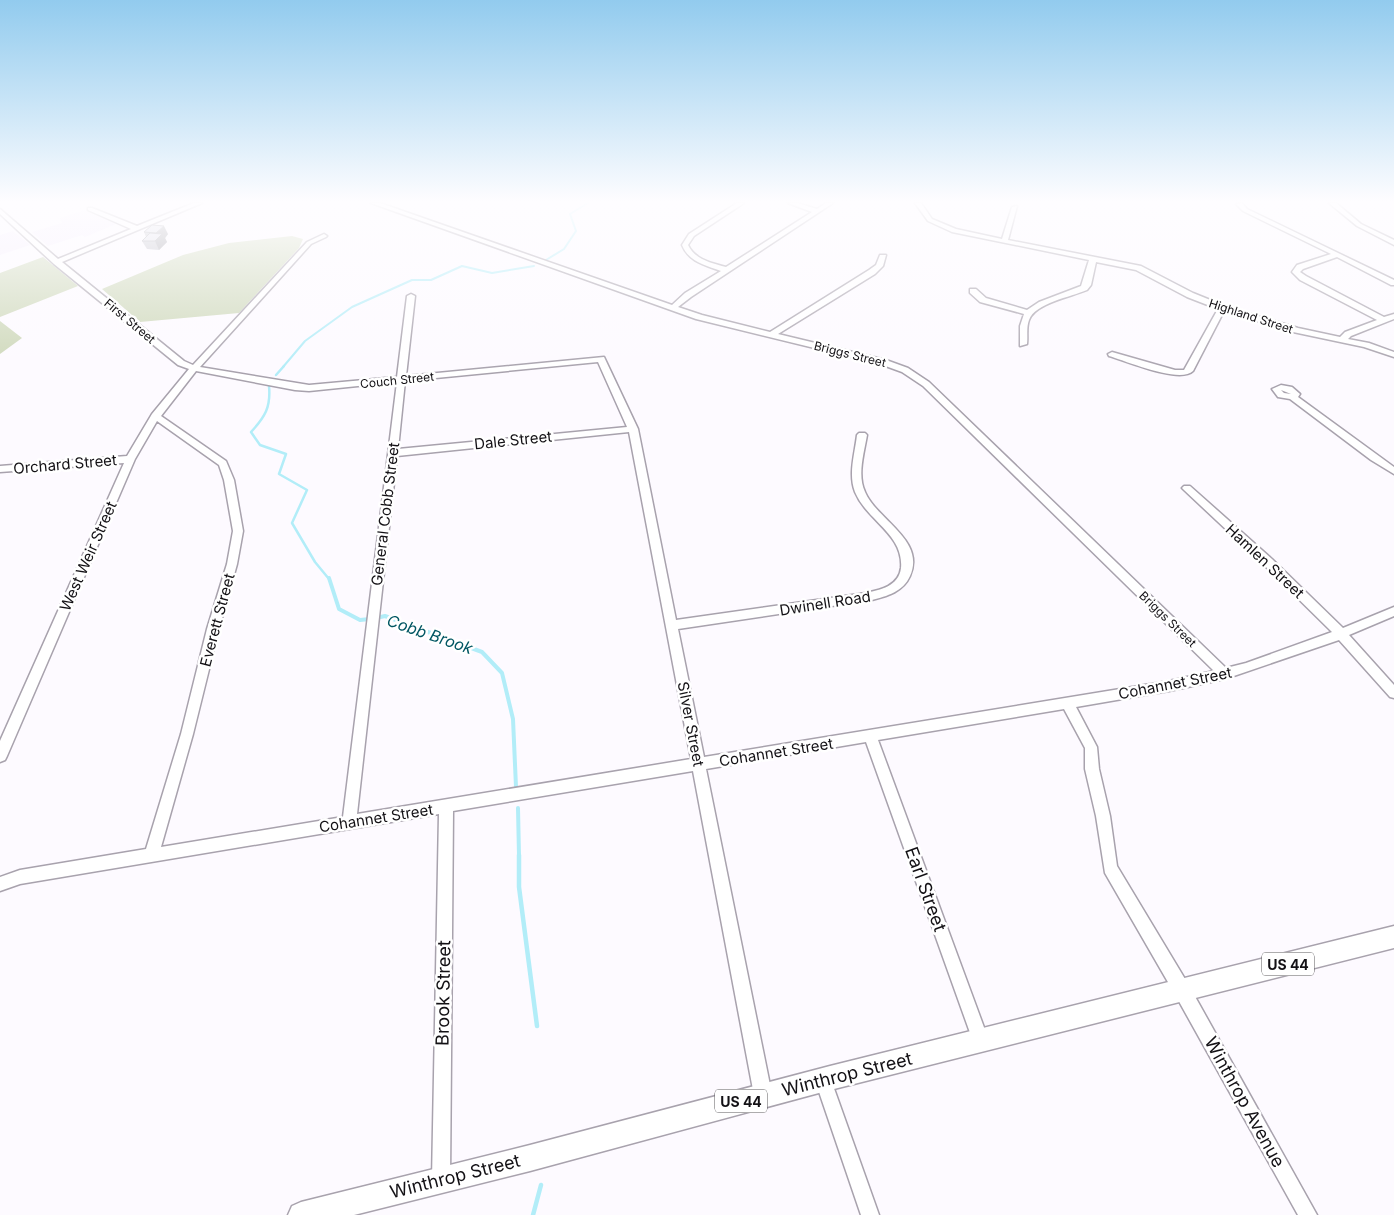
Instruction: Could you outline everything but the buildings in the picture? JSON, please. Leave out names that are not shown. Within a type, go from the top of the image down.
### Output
[{"type":"highway","name":"Winthrop Street","points":[[301,1215],[764,1095],[1394,937]]},
{"type":"street","name":"First Street","points":[[54,260],[181,364],[194,368]]},
{"type":"street","points":[[57,262],[63,260]]},
{"type":"street","name":"West Weir Street","points":[[0,756],[130,459],[155,416],[194,368],[294,260]]},
{"type":"street","name":"Briggs Street","points":[[535,260],[707,320],[883,362],[905,370],[919,378],[1225,674]]},
{"type":"street","points":[[700,260],[726,270]]},
{"type":"street","points":[[673,308],[688,295],[742,260]]},
{"type":"street","points":[[770,335],[872,272],[879,266],[882,260]]},
{"type":"street","points":[[1023,344],[1025,319],[1028,313],[1050,300],[1084,288],[1087,285],[1093,260]]},
{"type":"street","name":"Highland Street","points":[[1096,260],[1146,271],[1190,295],[1222,308],[1296,330],[1366,345],[1394,355]]},
{"type":"street","points":[[1321,260],[1300,267],[1296,272],[1383,320]]},
{"type":"street","points":[[1349,260],[1394,283]]},
{"type":"street","points":[[973,291],[982,300],[1028,313]]},
{"type":"street","name":"General Cobb Street","points":[[349,822],[411,296]]},
{"type":"street","points":[[1112,354],[1174,373],[1186,373],[1189,371],[1222,308]]},
{"type":"street","points":[[1342,340],[1348,334],[1394,316]]},
{"type":"street","name":"Couch Street","points":[[194,368],[295,387],[330,387],[600,359]]},
{"type":"street","name":"Silver Street","points":[[600,359],[633,429],[764,1095]]},
{"type":"street","points":[[1293,397],[1394,471]]},
{"type":"street","name":"Everett Street","points":[[151,855],[187,734],[213,629],[232,564],[238,531],[229,480],[223,463],[155,416]]},
{"type":"street","name":"Dale Street","points":[[393,453],[633,429]]},
{"type":"street","name":"Dwinell Road","points":[[671,625],[866,597],[886,592],[901,582],[907,568],[906,554],[902,544],[867,505],[859,489],[857,472],[862,435]]},
{"type":"street","name":"Orchard Street","points":[[1,470],[130,459]]},
{"type":"street","name":"Hamlen Street","points":[[1187,488],[1268,562],[1341,634],[1394,693]]},
{"type":"street","name":"Cohannet Street","points":[[0,882],[151,855],[1155,689],[1225,674],[1341,634],[1394,611]]},
{"type":"street","name":"Winthrop Avenue","points":[[1067,703],[1091,747],[1092,769],[1103,816],[1105,846],[1110,868],[1182,990],[1308,1215]]},
{"type":"street","name":"Earl Street","points":[[870,736],[981,1041]]},
{"type":"street","name":"Brook Street","points":[[441,1180],[446,806]]},
{"type":"street","points":[[823,1080],[870,1215]]},
{"type":"green space","points":[[36,260],[46,260],[78,286],[0,317],[0,273]]},
{"type":"green space","points":[[172,260],[288,260],[239,313],[140,322],[102,289]]},
{"type":"green space","points":[[0,321],[22,338],[0,354]]},
{"type":"waterway","name":"Cobb Brook","points":[[283,367],[305,341],[352,307],[412,280],[431,280],[462,266],[492,273],[534,266]]},
{"type":"waterway","name":"Cobb Brook","points":[[276,375],[284,366]]},
{"type":"waterway","name":"Cobb Brook","points":[[269,386],[268,406],[260,421],[251,432],[260,445],[286,454],[279,474],[307,490],[292,523],[315,562],[329,579]]},
{"type":"waterway","name":"Cobb Brook","points":[[329,578],[339,609],[360,620],[370,619]]},
{"type":"waterway","name":"Cobb Brook","points":[[376,618],[385,616],[482,652],[502,673],[513,719],[516,787]]},
{"type":"waterway","name":"Cobb Brook","points":[[518,808],[519,856]]},
{"type":"waterway","name":"Cobb Brook","points":[[519,856],[519,887],[537,1026]]},
{"type":"waterway","name":"Cobb Brook","points":[[533,1215],[541,1185]]}]
